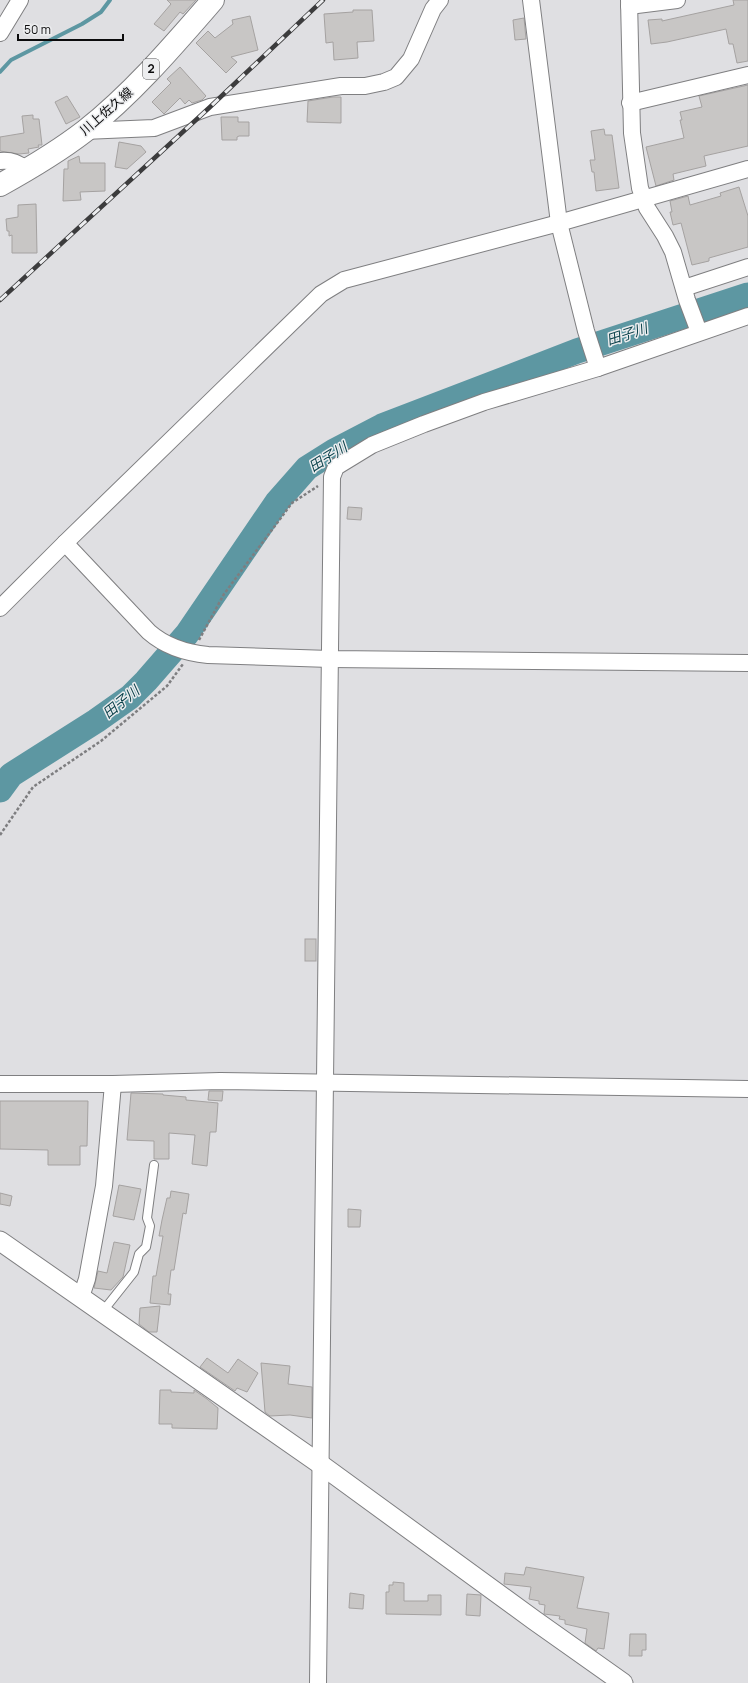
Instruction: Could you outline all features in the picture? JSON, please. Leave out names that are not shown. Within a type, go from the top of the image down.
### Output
[{"type":"main road","name":"川上佐久線","points":[[0,185],[27,170],[84,131],[114,105],[166,54],[213,0]]},
{"type":"street","points":[[0,33],[20,0]]},
{"type":"street","points":[[84,131],[154,128],[210,107],[341,86],[365,86],[384,82],[396,77],[411,59],[433,9],[440,0]]},
{"type":"street","points":[[531,0],[559,223],[586,331],[596,363]]},
{"type":"street","points":[[677,0],[629,3],[630,103],[635,161],[644,199],[647,208],[665,236],[673,252],[685,294],[697,328]]},
{"type":"street","points":[[630,103],[748,75]]},
{"type":"street","points":[[0,161],[11,161],[19,164],[27,170]]},
{"type":"street","points":[[0,608],[64,543],[321,294],[344,280],[559,223],[748,169]]},
{"type":"street","points":[[685,294],[748,267]]},
{"type":"street","points":[[318,1683],[332,477],[336,467],[372,445],[424,424],[697,328],[748,316]]},
{"type":"street","points":[[64,543],[148,632],[158,639],[187,652],[208,655],[330,659],[748,663]]},
{"type":"street","points":[[0,1084],[113,1084],[220,1081],[748,1088]]},
{"type":"street","points":[[81,1297],[87,1280],[104,1186],[113,1084]]},
{"type":"street","points":[[0,1241],[320,1464],[623,1683]]},
{"type":"lane","points":[[103,1313],[134,1272],[139,1254],[146,1247],[150,1226],[147,1218],[154,1165]]},
{"type":"building","points":[[167,0],[196,0],[183,14],[180,12],[164,31],[154,24],[171,4]]},
{"type":"building","points":[[733,0],[748,0],[748,61],[737,63],[733,44],[729,44],[726,29],[651,44],[648,20],[662,19],[662,21],[734,5]]},
{"type":"building","points":[[353,10],[372,10],[374,41],[357,42],[358,58],[334,60],[333,42],[326,43],[324,14],[353,12]]},
{"type":"building","points":[[250,16],[258,50],[231,57],[237,62],[226,73],[196,43],[208,31],[215,38],[233,24],[232,20]]},
{"type":"building","points":[[524,18],[526,39],[515,40],[513,20]]},
{"type":"building","points":[[180,67],[206,96],[202,100],[192,103],[189,100],[185,104],[180,98],[164,114],[152,102],[171,83],[167,79]]},
{"type":"building","points":[[748,85],[748,146],[704,156],[706,166],[673,174],[674,180],[656,186],[646,147],[684,138],[680,120],[682,120],[680,112],[702,107],[699,96]]},
{"type":"building","points":[[67,96],[80,117],[66,124],[55,102]]},
{"type":"building","points":[[341,97],[341,123],[307,122],[308,101]]},
{"type":"building","points":[[33,115],[33,119],[39,119],[42,145],[28,149],[29,153],[19,154],[0,151],[0,137],[24,133],[22,116]]},
{"type":"building","points":[[221,117],[238,117],[238,122],[249,122],[249,136],[239,136],[237,137],[237,140],[222,140]]},
{"type":"building","points":[[604,129],[605,135],[612,135],[619,188],[596,191],[594,172],[592,172],[590,160],[595,160],[591,131]]},
{"type":"building","points":[[119,142],[141,146],[146,152],[127,169],[115,167]]},
{"type":"building","points":[[79,156],[80,163],[105,163],[105,191],[80,192],[81,200],[63,201],[64,169],[68,169],[68,161]]},
{"type":"building","points":[[739,187],[748,216],[748,247],[709,258],[709,261],[692,265],[681,223],[673,225],[670,212],[672,212],[670,201],[688,196],[690,205],[721,196],[720,193]]},
{"type":"building","points":[[36,204],[37,253],[12,253],[12,235],[9,236],[9,231],[7,231],[6,219],[18,217],[18,205]]},
{"type":"building","points":[[348,507],[362,508],[361,520],[347,519]]},
{"type":"building","points":[[305,939],[316,939],[316,961],[305,961]]},
{"type":"building","points":[[209,1091],[223,1091],[222,1101],[208,1100]]},
{"type":"building","points":[[131,1093],[163,1094],[186,1097],[186,1100],[218,1103],[216,1132],[210,1132],[207,1166],[192,1164],[195,1135],[169,1133],[169,1159],[154,1159],[154,1141],[127,1140]]},
{"type":"building","points":[[0,1101],[88,1101],[87,1146],[80,1146],[80,1165],[48,1165],[48,1150],[0,1149]]},
{"type":"building","points":[[119,1185],[141,1189],[134,1220],[113,1216]]},
{"type":"building","points":[[171,1191],[189,1194],[186,1214],[183,1213],[174,1270],[171,1270],[168,1294],[171,1294],[170,1305],[150,1303],[153,1276],[156,1276],[163,1236],[159,1236],[162,1220],[167,1198],[170,1198]]},
{"type":"building","points":[[0,1193],[12,1196],[10,1206],[0,1204]]},
{"type":"building","points":[[348,1209],[361,1210],[360,1227],[348,1227]]},
{"type":"building","points":[[114,1242],[130,1245],[123,1277],[111,1290],[94,1288],[98,1271],[107,1273]]},
{"type":"building","points":[[160,1306],[157,1332],[149,1332],[139,1324],[140,1308]]},
{"type":"building","points":[[207,1358],[228,1373],[238,1359],[258,1373],[247,1392],[237,1388],[235,1391],[200,1367]]},
{"type":"building","points":[[261,1363],[290,1366],[288,1384],[312,1387],[312,1418],[290,1415],[270,1416],[265,1412]]},
{"type":"building","points":[[160,1390],[194,1393],[194,1390],[218,1408],[217,1429],[172,1428],[172,1424],[159,1424]]},
{"type":"building","points":[[526,1567],[584,1577],[577,1608],[609,1613],[604,1649],[598,1648],[596,1651],[585,1643],[587,1629],[565,1624],[565,1620],[559,1619],[560,1616],[544,1614],[545,1605],[539,1604],[539,1601],[529,1599],[531,1587],[504,1584],[505,1573],[524,1575]]},
{"type":"building","points":[[393,1582],[404,1583],[404,1601],[428,1601],[428,1595],[441,1595],[441,1615],[386,1614],[386,1592],[389,1592],[389,1585],[393,1585]]},
{"type":"building","points":[[350,1593],[364,1595],[363,1609],[349,1608]]},
{"type":"building","points":[[467,1594],[481,1595],[480,1616],[466,1615]]},
{"type":"building","points":[[630,1634],[646,1634],[646,1650],[642,1650],[642,1656],[629,1656]]},
{"type":"waterway","points":[[0,72],[11,60],[82,24],[101,12],[110,0]]},
{"type":"waterway","name":"田子川","points":[[0,790],[11,775],[96,721],[130,697],[146,681],[187,634],[277,502],[307,468],[334,451],[382,426],[577,351],[748,295]]},
{"type":"railway","points":[[0,300],[210,107],[323,0]]}]
